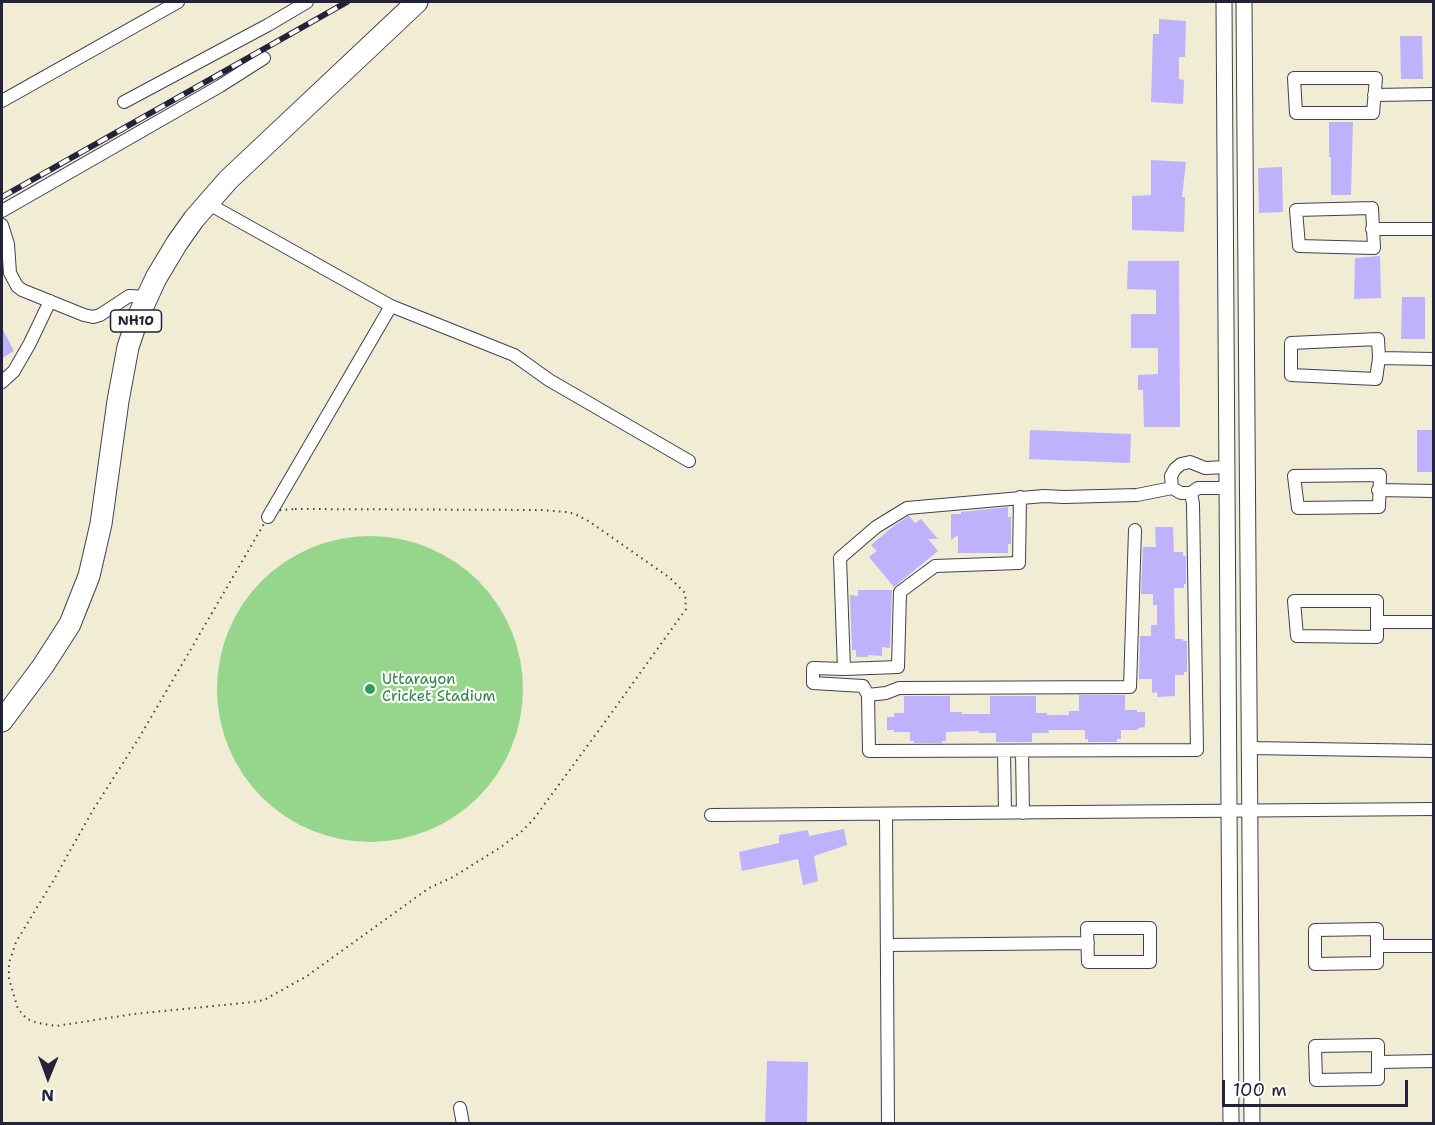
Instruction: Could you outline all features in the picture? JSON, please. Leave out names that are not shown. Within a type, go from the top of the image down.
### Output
[{"type":"highway","name":"NH10","points":[[2,721],[43,666],[70,624],[89,576],[101,524],[122,375],[138,317],[156,278],[177,243],[207,203],[228,180],[417,2]]},
{"type":"street","points":[[2,101],[178,2]]},
{"type":"street","points":[[124,102],[307,2]]},
{"type":"street","points":[[1224,2],[1231,1124]]},
{"type":"street","points":[[1244,2],[1252,1124]]},
{"type":"street","points":[[2,211],[220,86],[264,58]]},
{"type":"street","points":[[1294,78],[1376,78],[1374,95],[1373,113],[1296,113],[1294,78]]},
{"type":"street","points":[[1374,95],[1434,94]]},
{"type":"street","points":[[207,203],[391,306],[514,355],[549,380],[689,461]]},
{"type":"street","points":[[1372,208],[1372,229],[1374,248],[1299,246],[1296,210],[1372,208]]},
{"type":"street","points":[[2,225],[8,240],[9,269],[19,288],[93,317],[129,296],[148,297]]},
{"type":"street","points":[[1372,229],[1434,229]]},
{"type":"street","points":[[2,382],[14,371],[50,301]]},
{"type":"street","points":[[268,517],[391,306]]},
{"type":"street","points":[[1378,339],[1379,358],[1376,379],[1291,375],[1291,343],[1378,339]]},
{"type":"street","points":[[1379,358],[1434,359]]},
{"type":"street","points":[[1172,488],[1171,476],[1181,464],[1190,462],[1205,468],[1227,468]]},
{"type":"street","points":[[1294,476],[1380,476],[1378,490],[1379,507],[1298,508],[1294,476]]},
{"type":"street","points":[[844,669],[840,558],[876,527],[907,508],[1020,497],[1137,495],[1172,488],[1180,493],[1191,493],[1198,488],[1227,488]]},
{"type":"street","points":[[1378,490],[1434,491]]},
{"type":"street","points":[[1020,497],[1019,563],[935,567],[900,592],[898,667],[813,668],[813,683],[863,687],[868,695],[869,751],[1197,750],[1191,493]]},
{"type":"street","points":[[868,695],[886,693],[899,688],[1130,687],[1135,530]]},
{"type":"street","points":[[1377,601],[1377,622],[1377,637],[1298,636],[1294,602],[1377,601]]},
{"type":"street","points":[[1377,622],[1434,622]]},
{"type":"street","points":[[1249,748],[1434,751]]},
{"type":"street","points":[[1004,752],[1005,813]]},
{"type":"street","points":[[1022,752],[1023,813]]},
{"type":"street","points":[[711,814],[1434,809]]},
{"type":"street","points":[[886,814],[888,1124]]},
{"type":"street","points":[[1087,928],[1150,928],[1150,962],[1088,962],[1088,943],[1087,928]]},
{"type":"street","points":[[1377,929],[1377,946],[1377,963],[1315,964],[1315,930],[1377,929]]},
{"type":"street","points":[[887,945],[1088,943]]},
{"type":"street","points":[[1377,946],[1434,946]]},
{"type":"street","points":[[1377,1045],[1378,1062],[1378,1079],[1316,1080],[1315,1046],[1377,1045]]},
{"type":"street","points":[[1378,1062],[1434,1061]]},
{"type":"street","points":[[460,1108],[463,1124]]},
{"type":"path","points":[[295,509],[566,512],[590,522],[670,578],[685,593],[686,609],[533,820],[521,832],[462,872],[429,888],[307,976],[264,1000],[253,1002],[134,1014],[56,1026],[32,1022],[18,1009],[9,979],[9,963],[16,942],[268,517],[274,512],[295,509]]},
{"type":"green space","name":"Uttarayon Cricket Stadium","points":[[370,536],[400,539],[428,548],[455,562],[478,581],[497,604],[511,631],[520,659],[523,689],[520,719],[511,747],[497,774],[478,797],[455,816],[428,830],[400,839],[370,842],[340,839],[312,830],[285,816],[262,797],[243,774],[229,747],[220,719],[217,689],[220,659],[229,631],[243,604],[262,581],[285,562],[312,548],[340,539]]},
{"type":"building","points":[[1159,19],[1186,21],[1185,57],[1179,57],[1179,79],[1184,80],[1183,104],[1151,102],[1153,34],[1159,34]]},
{"type":"building","points":[[1400,36],[1422,36],[1423,79],[1401,79]]},
{"type":"building","points":[[1329,122],[1353,122],[1351,195],[1331,195]]},
{"type":"building","points":[[1151,160],[1186,162],[1182,197],[1185,197],[1184,232],[1132,230],[1132,196],[1151,195]]},
{"type":"building","points":[[1282,167],[1283,212],[1259,213],[1258,168]]},
{"type":"building","points":[[1380,256],[1381,298],[1354,299],[1355,258]]},
{"type":"building","points":[[1128,261],[1179,261],[1180,427],[1144,427],[1143,390],[1138,390],[1138,375],[1158,374],[1158,348],[1131,348],[1131,314],[1156,314],[1156,290],[1127,289]]},
{"type":"building","points":[[1402,297],[1425,297],[1425,339],[1401,339]]},
{"type":"building","points":[[2,328],[14,351],[2,358]]},
{"type":"building","points":[[1030,430],[1131,434],[1130,463],[1029,459]]},
{"type":"building","points":[[1417,430],[1434,430],[1434,472],[1417,472]]},
{"type":"building","points":[[1008,507],[1008,517],[1011,517],[1011,544],[1008,544],[1008,553],[958,553],[958,535],[951,540],[951,514]]},
{"type":"building","points":[[909,516],[915,523],[921,519],[938,539],[928,539],[938,551],[894,587],[869,557],[877,551],[871,545]]},
{"type":"building","points":[[1155,527],[1173,527],[1174,552],[1183,552],[1183,556],[1186,556],[1186,584],[1184,588],[1174,588],[1175,639],[1187,641],[1187,672],[1184,672],[1184,675],[1175,675],[1175,696],[1157,697],[1157,692],[1152,693],[1152,679],[1139,679],[1140,636],[1151,636],[1151,625],[1157,625],[1157,605],[1153,605],[1153,594],[1141,594],[1143,547],[1156,547]]},
{"type":"building","points":[[858,590],[892,590],[890,648],[882,647],[882,656],[856,657],[856,650],[852,650],[850,595],[858,596]]},
{"type":"building","points":[[1079,695],[1125,695],[1125,710],[1145,712],[1145,727],[1138,728],[1138,730],[1121,730],[1121,739],[1117,739],[1117,742],[1088,742],[1088,739],[1085,739],[1085,730],[1048,730],[1049,733],[1032,733],[1032,742],[996,742],[996,733],[979,733],[979,731],[946,732],[946,741],[942,743],[914,743],[910,741],[910,732],[887,730],[887,717],[894,717],[894,713],[904,713],[904,696],[950,696],[950,712],[990,714],[990,696],[1036,696],[1036,713],[1069,715],[1069,711],[1079,711]]},
{"type":"building","points":[[844,829],[847,845],[814,856],[818,881],[803,885],[798,859],[742,871],[739,852],[779,843],[779,835],[808,830],[809,836]]},
{"type":"building","points":[[767,1061],[808,1062],[807,1124],[765,1124]]},
{"type":"railway","points":[[2,197],[347,2]]},
{"type":"place","name":"Uttarayon Cricket Stadium","points":[[370,689]]}]
